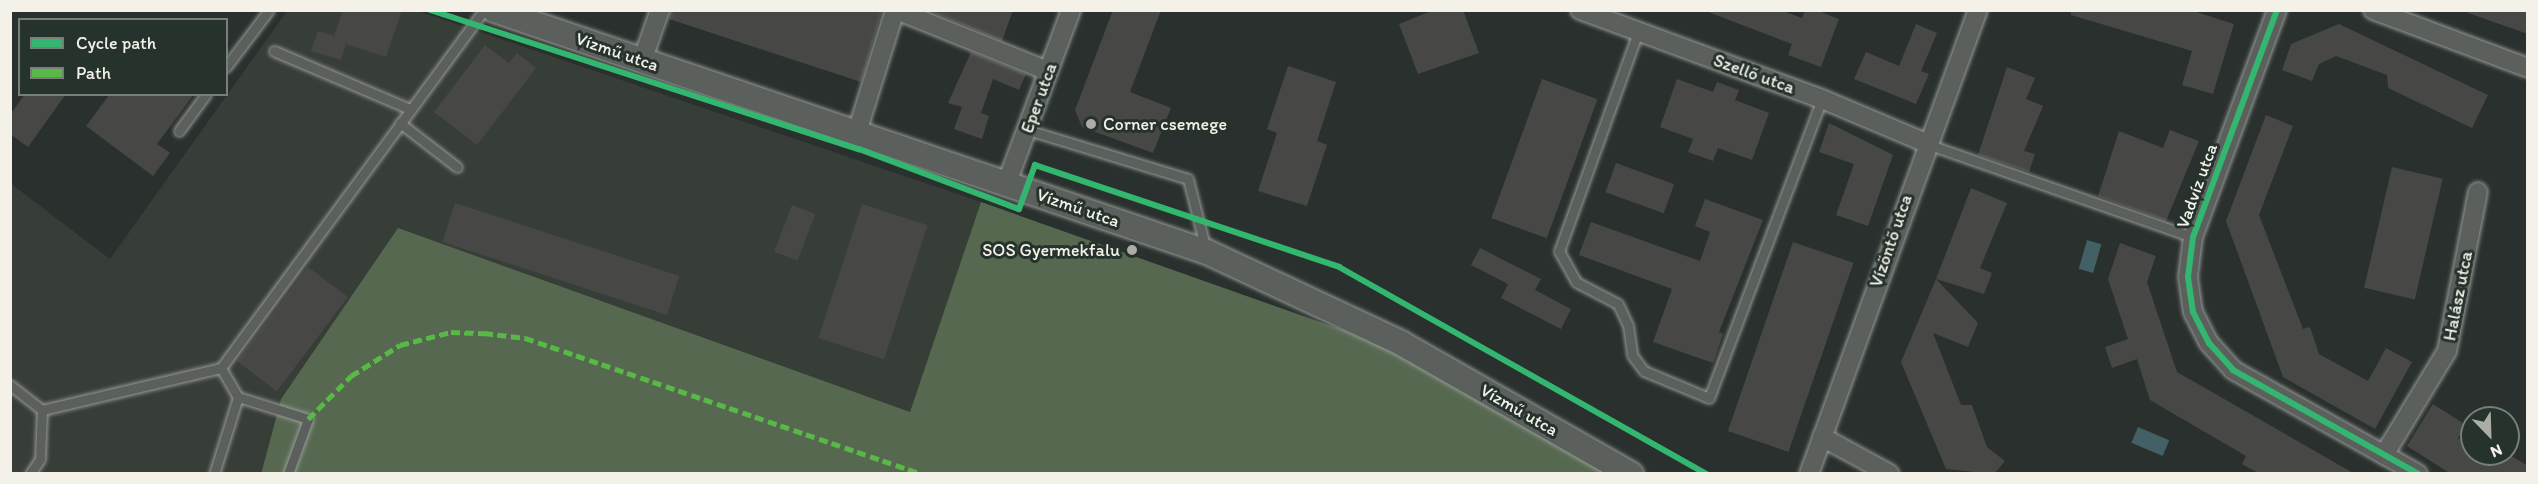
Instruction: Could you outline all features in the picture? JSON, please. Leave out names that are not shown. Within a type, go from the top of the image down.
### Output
[{"type":"main road","name":"Vízmű utca","points":[[495,10],[1207,252],[1401,343],[1631,474]]},
{"type":"street","points":[[642,61],[660,10]]},
{"type":"street","points":[[857,132],[896,10],[1048,71]]},
{"type":"street","name":"Eper utca","points":[[1006,185],[1071,10]]},
{"type":"street","name":"Szellő utca","points":[[1580,10],[1822,99],[1926,143]]},
{"type":"street","name":"Vízöntő utca","points":[[1809,474],[1926,143],[1978,10]]},
{"type":"street","name":"Vadvíz utca","points":[[2277,10],[2193,237],[2188,277],[2193,312],[2210,343],[2233,370],[2418,474]]},
{"type":"street","points":[[2373,10],[2528,68]]},
{"type":"street","name":"Halász utca","points":[[2384,454],[2447,351],[2478,192]]},
{"type":"street","points":[[1822,437],[1890,474]]},
{"type":"lane","points":[[228,64],[269,10]]},
{"type":"lane","points":[[42,411],[221,368],[484,10]]},
{"type":"lane","points":[[1638,32],[1559,251],[1576,282],[1618,304],[1628,325],[1632,355],[1644,371],[1709,398],[1822,99]]},
{"type":"lane","points":[[274,51],[410,109]]},
{"type":"lane","points":[[178,131],[204,96]]},
{"type":"lane","points":[[400,123],[457,167]]},
{"type":"lane","points":[[1028,130],[1188,179],[1207,252]]},
{"type":"lane","points":[[1926,143],[2193,237]]},
{"type":"lane","points":[[221,368],[238,397],[280,406],[308,419],[288,474]]},
{"type":"lane","points":[[10,385],[42,411]]},
{"type":"lane","points":[[214,474],[238,397]]},
{"type":"lane","points":[[30,474],[40,459],[42,411]]},
{"type":"shaded area","points":[[415,10],[981,202],[910,413],[398,229],[281,399],[261,473],[11,474],[10,183],[110,259],[287,11]]},
{"type":"green space","points":[[981,202],[1382,344],[1611,474],[261,474],[281,399],[398,228],[910,412]]},
{"type":"water","points":[[2087,240],[2101,244],[2093,273],[2079,269]]},
{"type":"water","points":[[2138,427],[2169,440],[2163,456],[2131,443]]},
{"type":"building","points":[[343,10],[402,10],[386,57],[346,44],[341,60],[311,51],[318,31],[334,36]]},
{"type":"building","points":[[671,10],[882,10],[861,82],[669,19]]},
{"type":"building","points":[[927,10],[1013,10],[1002,41]]},
{"type":"building","points":[[1113,10],[1161,10],[1130,92],[1171,108],[1153,153],[1082,127],[1075,110]]},
{"type":"building","points":[[1434,10],[1463,10],[1479,53],[1418,74],[1399,24]]},
{"type":"building","points":[[1703,10],[1780,10],[1802,18],[1805,10],[1816,10],[1839,19],[1821,67],[1788,55],[1792,44]]},
{"type":"building","points":[[2071,10],[2190,10],[2234,24],[2213,94],[2182,85],[2192,51],[2071,15]]},
{"type":"building","points":[[2468,10],[2528,10],[2528,34],[2468,13]]},
{"type":"building","points":[[1916,24],[1937,33],[1921,71],[1929,74],[1916,104],[1854,79],[1866,52],[1899,66]]},
{"type":"building","points":[[2339,24],[2488,95],[2472,128],[2388,88],[2387,75],[2336,56],[2319,64],[2312,81],[2282,70],[2291,44]]},
{"type":"building","points":[[485,45],[509,63],[517,53],[536,68],[477,145],[434,112]]},
{"type":"building","points":[[971,52],[1026,74],[1019,90],[993,79],[981,113],[989,116],[982,139],[954,129],[962,107],[948,103]]},
{"type":"building","points":[[1288,66],[1336,82],[1317,141],[1327,145],[1307,206],[1258,191],[1277,133],[1267,129]]},
{"type":"building","points":[[2007,67],[2035,78],[2026,99],[2043,106],[2024,151],[2035,154],[2029,172],[1978,155]]},
{"type":"building","points":[[1542,79],[1597,99],[1547,238],[1491,218]]},
{"type":"building","points":[[1677,79],[1713,92],[1717,82],[1739,90],[1735,100],[1769,113],[1752,160],[1718,148],[1713,161],[1688,152],[1693,139],[1660,127]]},
{"type":"building","points":[[24,96],[65,96],[28,147],[10,134],[10,115]]},
{"type":"building","points":[[108,96],[193,96],[157,144],[170,153],[153,176],[86,126]]},
{"type":"building","points":[[2266,115],[2293,126],[2259,215],[2303,329],[2310,327],[2319,354],[2368,381],[2386,348],[2412,362],[2375,429],[2283,377],[2226,221]]},
{"type":"building","points":[[1829,123],[1893,155],[1868,226],[1836,215],[1854,164],[1819,152]]},
{"type":"building","points":[[2170,130],[2199,141],[2166,221],[2098,196],[2119,131],[2163,148]]},
{"type":"building","points":[[1616,163],[1674,184],[1664,213],[1605,192]]},
{"type":"building","points":[[2392,167],[2443,179],[2415,300],[2364,288]]},
{"type":"building","points":[[1971,188],[2007,203],[1980,268],[1992,273],[1984,294],[1936,279]]},
{"type":"building","points":[[1705,199],[1763,220],[1719,332],[1723,334],[1713,363],[1653,342],[1672,289],[1579,255],[1591,222],[1700,261],[1710,232],[1695,226]]},
{"type":"building","points":[[455,203],[679,276],[667,315],[442,242]]},
{"type":"building","points":[[862,204],[928,225],[884,359],[818,338]]},
{"type":"building","points":[[792,205],[815,214],[797,261],[774,252]]},
{"type":"building","points":[[1793,242],[1854,263],[1788,452],[1728,431]]},
{"type":"building","points":[[2120,243],[2156,256],[2147,282],[2177,372],[2355,474],[2260,474],[2242,464],[2246,456],[2150,400],[2137,359],[2112,368],[2105,347],[2128,339],[2108,279]]},
{"type":"building","points":[[1480,248],[1541,279],[1535,290],[1571,309],[1561,329],[1501,298],[1508,284],[1471,265]]},
{"type":"building","points":[[308,267],[348,297],[277,391],[237,361]]},
{"type":"building","points":[[1936,279],[1978,323],[1968,347],[1933,333],[1961,405],[1972,405],[1987,447],[2005,461],[1994,474],[1946,469],[1901,362]]},
{"type":"building","points":[[2433,404],[2460,421],[2458,438],[2460,439],[2460,466],[2520,466],[2520,461],[2528,466],[2528,474],[2451,474],[2407,446]]},
{"type":"marked path","points":[[308,419],[351,376],[400,345],[451,332],[484,333],[525,338],[922,474]]},
{"type":"cycle path","points":[[430,10],[859,149],[1019,209],[1035,165],[1339,267],[1707,474]]},
{"type":"cycle path","points":[[2277,10],[2193,237],[2188,277],[2193,312],[2209,343],[2233,370],[2418,474]]},
{"type":"place","name":"Corner csemege","points":[[1091,124]]},
{"type":"place","name":"SOS Gyermekfalu","points":[[1132,250]]}]
